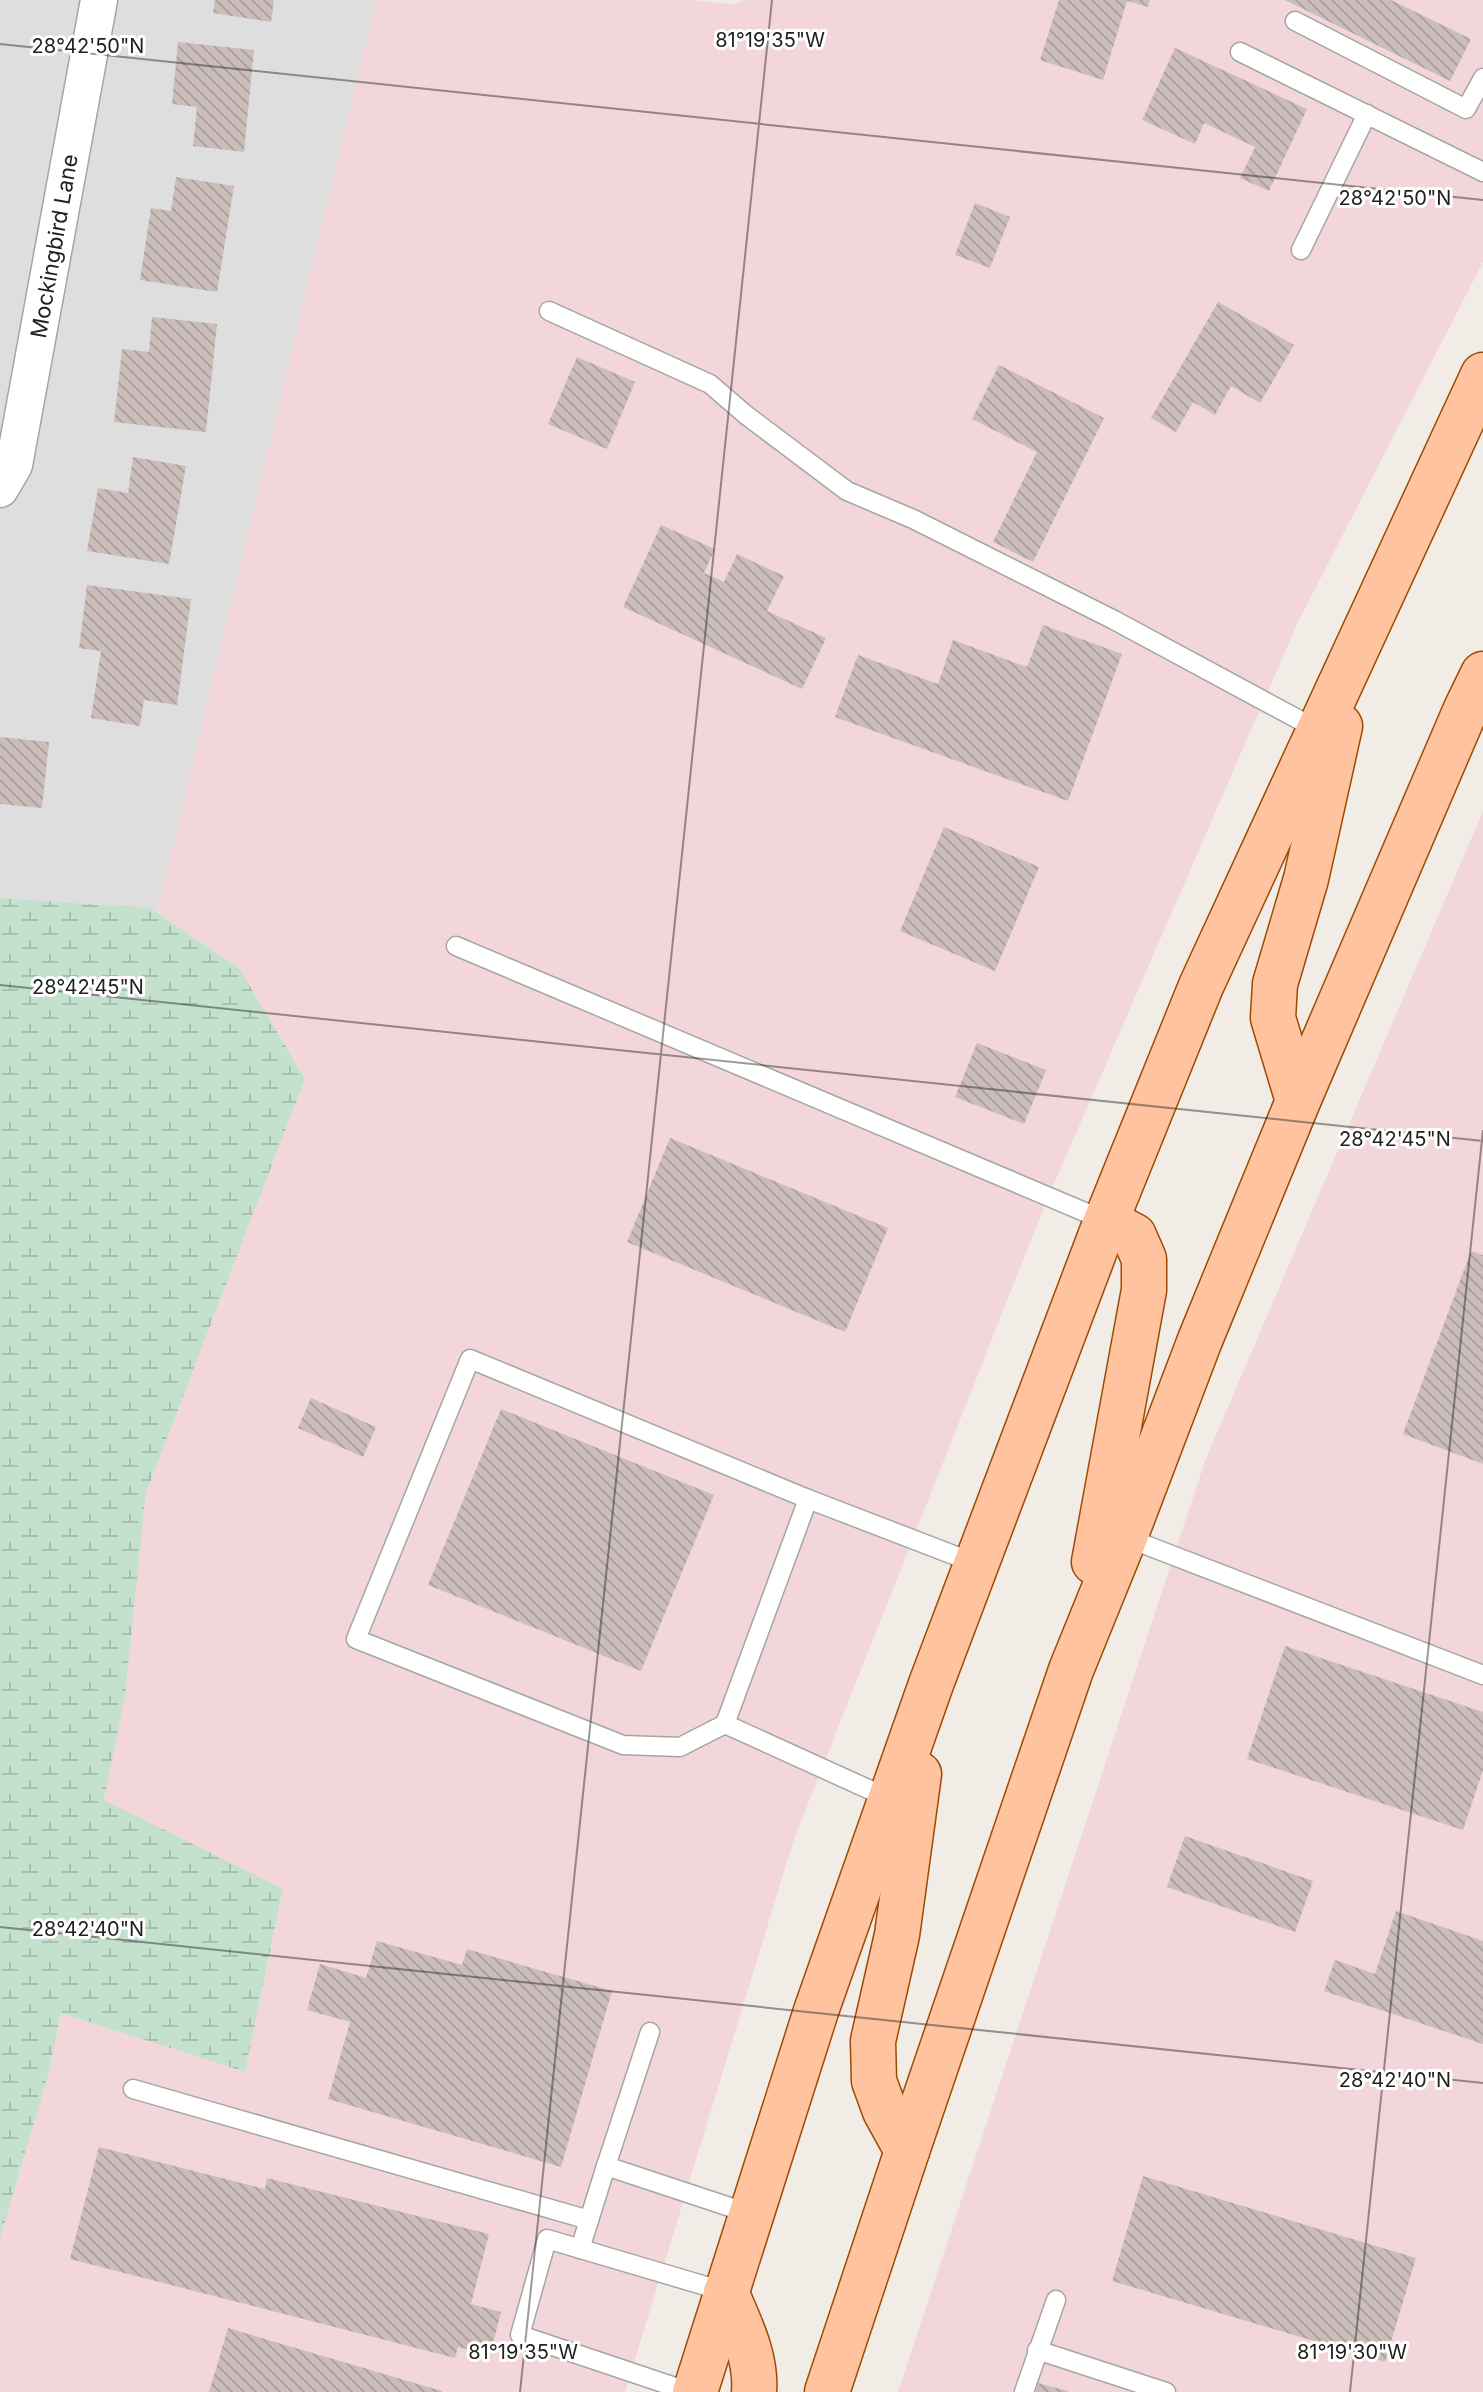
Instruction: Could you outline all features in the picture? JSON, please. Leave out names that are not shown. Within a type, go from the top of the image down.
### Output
[{"type":"main road","points":[[693,2392],[816,2011],[890,1799],[1106,1221],[1201,986],[1483,375]]},
{"type":"main road","points":[[1298,1101],[1273,1018],[1275,984],[1306,879],[1359,642]]},
{"type":"main road","points":[[827,2392],[1071,1670],[1200,1340],[1298,1101],[1483,674]]},
{"type":"main road","points":[[1071,1670],[1101,1529],[1144,1290],[1144,1259],[1134,1236],[1106,1221]]},
{"type":"main road","points":[[907,2151],[885,2111],[874,2081],[873,2041],[897,1935],[931,1684]]},
{"type":"main road","points":[[726,2292],[747,2343],[755,2380],[754,2392]]},
{"type":"street","name":"Mockingbird Lane","points":[[0,489],[14,465],[99,0]]},
{"type":"lane","points":[[1295,21],[1466,109],[1483,78]]},
{"type":"lane","points":[[1240,52],[1483,172]]},
{"type":"lane","points":[[1301,250],[1367,114]]},
{"type":"lane","points":[[549,311],[710,384],[847,491],[913,519],[1114,620],[1318,730]]},
{"type":"lane","points":[[456,946],[1106,1221]]},
{"type":"lane","points":[[808,1499],[725,1724],[680,1747],[623,1745],[356,1639],[470,1359],[808,1499],[977,1564]]},
{"type":"lane","points":[[1125,1537],[1483,1675]]},
{"type":"lane","points":[[725,1724],[890,1799]]},
{"type":"lane","points":[[580,2249],[650,2032]]},
{"type":"lane","points":[[133,2089],[589,2220]]},
{"type":"lane","points":[[606,2166],[751,2214]]},
{"type":"lane","points":[[693,2392],[520,2335],[547,2239],[726,2292]]},
{"type":"lane","points":[[1024,2392],[1056,2300]]},
{"type":"lane","points":[[1037,2350],[1166,2392]]},
{"type":"shaded area","points":[[0,0],[376,0],[157,913],[150,908],[0,898]]},
{"type":"shaded area","points":[[376,0],[691,0],[732,4],[748,0],[1483,0],[1483,262],[1297,624],[1047,1200],[794,1839],[625,2392],[0,2392],[0,2239],[49,2072],[61,2013],[245,2072],[283,1890],[104,1800],[125,1696],[146,1493],[305,1079],[239,968],[157,913]]},
{"type":"shaded area","points":[[1483,811],[1483,2392],[898,2392],[1205,1461]]},
{"type":"green space","points":[[0,898],[150,908],[239,968],[305,1079],[146,1493],[125,1696],[104,1800],[283,1889],[245,2072],[61,2013],[49,2072],[0,2239]]},
{"type":"building","points":[[215,0],[274,0],[271,22],[213,13]]},
{"type":"building","points":[[1059,0],[1150,0],[1148,7],[1127,1],[1103,80],[1040,60]]},
{"type":"building","points":[[1285,0],[1391,0],[1471,39],[1450,81]]},
{"type":"building","points":[[178,42],[254,50],[244,152],[193,146],[197,107],[172,104]]},
{"type":"building","points":[[1175,48],[1307,109],[1269,191],[1240,178],[1255,147],[1204,123],[1195,144],[1142,120]]},
{"type":"building","points":[[176,177],[234,186],[217,292],[140,280],[151,208],[171,211]]},
{"type":"building","points":[[975,203],[1010,217],[990,268],[955,255]]},
{"type":"building","points":[[1218,302],[1294,345],[1260,403],[1231,386],[1215,415],[1193,402],[1176,432],[1151,418]]},
{"type":"building","points":[[152,317],[217,324],[206,432],[114,422],[122,349],[149,352]]},
{"type":"building","points":[[577,357],[635,382],[607,449],[548,424]]},
{"type":"building","points":[[999,365],[1104,418],[1033,562],[993,542],[1037,452],[972,419]]},
{"type":"building","points":[[133,457],[186,466],[169,564],[87,551],[98,488],[128,493]]},
{"type":"building","points":[[661,525],[715,549],[704,573],[724,582],[737,554],[784,576],[767,611],[826,638],[802,689],[623,607]]},
{"type":"building","points":[[87,585],[191,599],[177,705],[144,700],[140,726],[91,718],[101,651],[79,648]]},
{"type":"building","points":[[1043,625],[1122,654],[1068,801],[835,717],[858,655],[938,684],[953,640],[1027,667]]},
{"type":"building","points":[[0,737],[49,742],[42,808],[0,804]]},
{"type":"building","points":[[944,827],[1039,867],[995,971],[900,931]]},
{"type":"building","points":[[977,1043],[1046,1070],[1024,1124],[955,1097]]},
{"type":"building","points":[[670,1138],[888,1228],[845,1332],[627,1242]]},
{"type":"building","points":[[1471,1251],[1483,1255],[1483,1464],[1403,1434]]},
{"type":"building","points":[[311,1398],[376,1427],[363,1457],[298,1428]]},
{"type":"building","points":[[501,1409],[714,1495],[641,1671],[428,1585]]},
{"type":"building","points":[[1285,1646],[1483,1712],[1483,1770],[1463,1830],[1247,1759]]},
{"type":"building","points":[[1185,1836],[1313,1881],[1295,1932],[1167,1887]]},
{"type":"building","points":[[1396,1911],[1483,1941],[1483,2044],[1324,1991],[1335,1960],[1375,1974]]},
{"type":"building","points":[[377,1941],[462,1965],[467,1949],[612,1991],[561,2167],[328,2099],[350,2022],[307,2010],[320,1964],[366,1978]]},
{"type":"building","points":[[99,2147],[265,2189],[267,2178],[489,2234],[471,2304],[501,2312],[490,2355],[458,2347],[455,2358],[70,2259]]},
{"type":"building","points":[[1143,2176],[1416,2258],[1385,2362],[1112,2281]]},
{"type":"building","points":[[228,2328],[442,2391],[442,2392],[209,2392]]},
{"type":"building","points":[[1038,2383],[1068,2391],[1068,2392],[1036,2392]]}]
